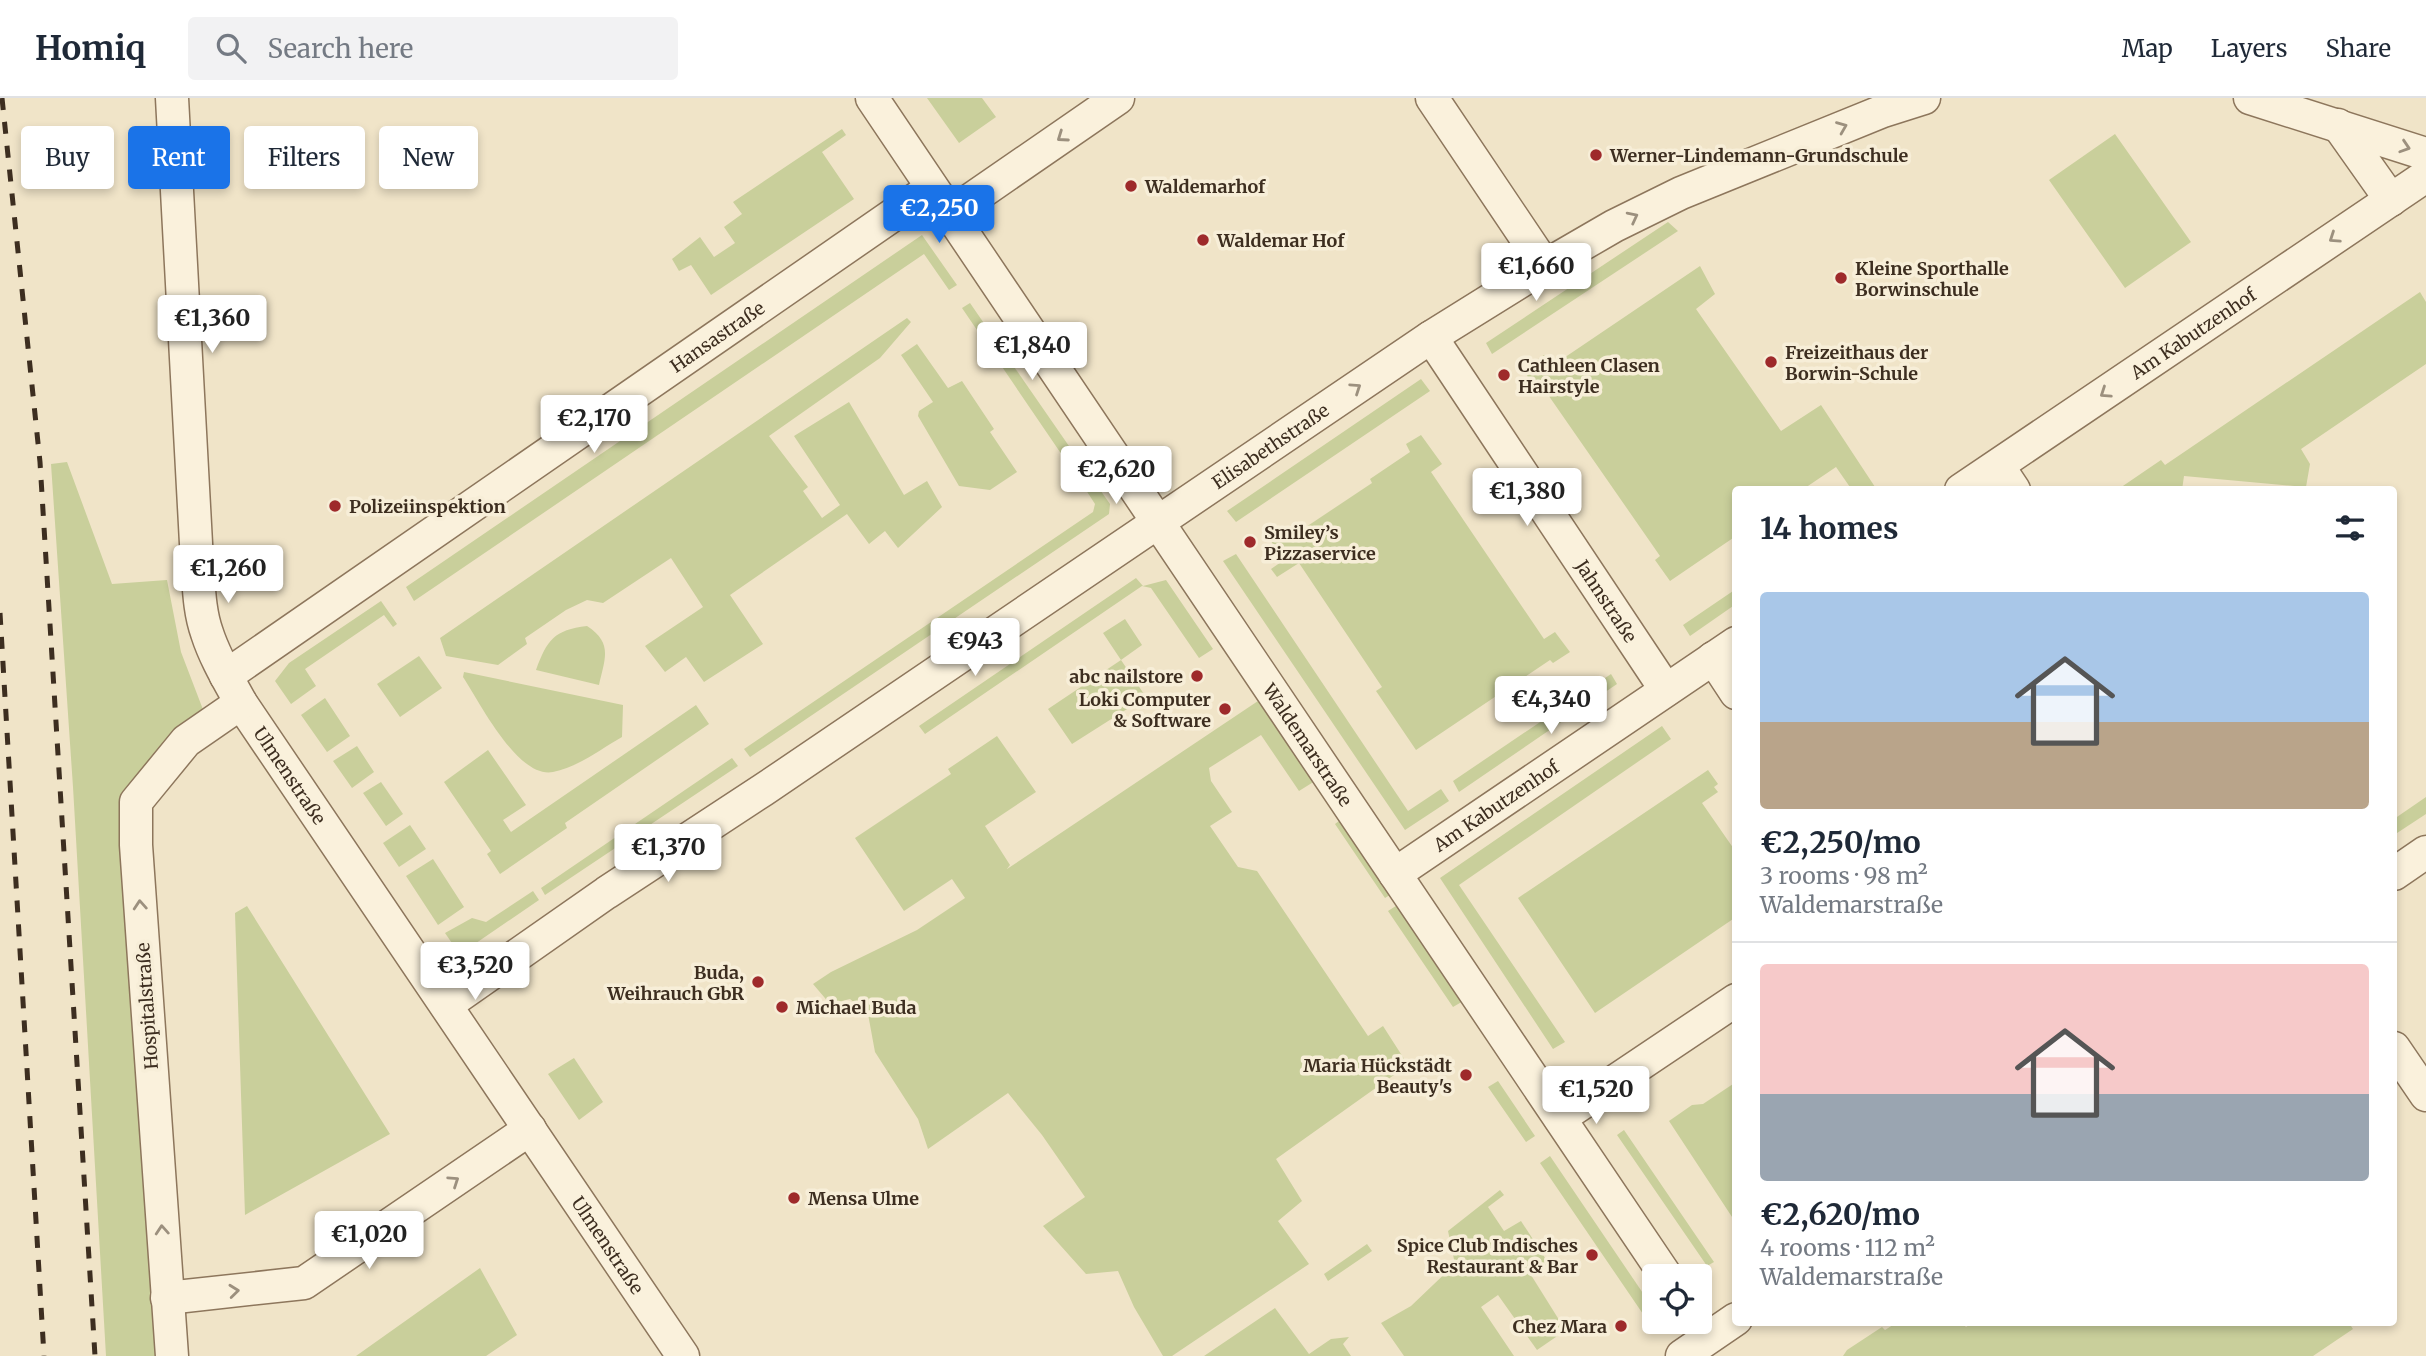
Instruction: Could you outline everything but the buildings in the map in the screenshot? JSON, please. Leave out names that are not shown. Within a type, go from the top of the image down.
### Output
[{"type":"street","name":"Ulmenstraße","points":[[172,98],[198,576],[207,632],[234,690],[681,1355]]},
{"type":"street","name":"Waldemarstraße","points":[[872,98],[1658,1264]]},
{"type":"street","points":[[950,214],[1118,98]]},
{"type":"street","points":[[1432,98],[1545,265]]},
{"type":"street","name":"Elisabethstraße","points":[[446,1005],[606,893],[1431,337],[1545,265],[1614,226],[1681,193],[1883,111],[1924,98]]},
{"type":"street","points":[[2250,98],[2426,154]]},
{"type":"street","points":[[2338,125],[2391,200]]},
{"type":"street","name":"Am Kabutzenhof","points":[[1976,486],[2006,478],[2426,176]]},
{"type":"street","name":"Hansastraße","points":[[234,690],[932,188]]},
{"type":"street","name":"Jahnstraße","points":[[1431,337],[1666,690]]},
{"type":"street","points":[[1724,651],[1732,679]]},
{"type":"street","name":"Am Kabutzenhof","points":[[1395,874],[1724,651]]},
{"type":"street","name":"Hospitalstraße","points":[[172,1356],[136,845],[136,802],[234,690]]},
{"type":"street","points":[[2397,872],[2426,852]]},
{"type":"street","points":[[1560,1118],[1732,1003]]},
{"type":"street","points":[[2397,1052],[2426,1095]]},
{"type":"street","points":[[167,1298],[304,1283],[530,1129]]},
{"type":"street","points":[[1682,1356],[1732,1322]]},
{"type":"green space","points":[[927,98],[982,98],[996,117],[959,143]]},
{"type":"green space","points":[[842,129],[846,135],[822,152],[854,199],[711,295],[691,265],[679,271],[672,259],[700,237],[714,257],[735,243],[724,227],[742,214],[733,202]]},
{"type":"green space","points":[[2115,134],[2191,242],[2125,288],[2049,180]]},
{"type":"green space","points":[[1668,222],[1678,231],[1492,354],[1486,343]]},
{"type":"green space","points":[[922,235],[957,285],[949,290],[924,254],[414,601],[406,587]]},
{"type":"green space","points":[[1700,266],[1715,294],[1696,309],[1781,431],[1821,405],[1874,486],[1849,486],[1836,467],[1808,486],[1732,486],[1732,539],[1670,581],[1655,560],[1660,556],[1544,389],[1539,393],[1523,370],[1544,355],[1552,366]]},
{"type":"green space","points":[[2420,292],[2426,302],[2426,364],[2301,449],[2310,464],[2306,486],[2184,476],[2183,486],[2123,486],[2161,460],[2165,465]]},
{"type":"green space","points":[[970,303],[1071,449],[1062,455],[962,308]]},
{"type":"green space","points":[[907,318],[911,322],[880,358],[769,436],[808,487],[803,491],[822,518],[840,505],[794,436],[849,402],[904,495],[927,481],[942,507],[898,548],[885,531],[869,544],[847,514],[730,595],[763,644],[704,682],[686,657],[665,672],[645,646],[703,607],[671,558],[603,603],[587,600],[566,610],[525,638],[527,644],[498,665],[446,656],[440,638]]},
{"type":"green space","points":[[917,344],[948,388],[962,381],[994,429],[990,432],[1017,472],[990,490],[959,486],[918,416],[919,411],[933,402],[901,355]]},
{"type":"green space","points":[[1421,379],[1430,391],[1236,522],[1227,511]]},
{"type":"green space","points":[[1421,435],[1442,464],[1431,472],[1544,639],[1555,632],[1570,652],[1553,663],[1550,660],[1416,750],[1376,691],[1382,687],[1299,563],[1277,577],[1271,569],[1284,560],[1270,540],[1282,532],[1288,539],[1372,483],[1370,479],[1410,452],[1406,444]]},
{"type":"green space","points":[[67,462],[112,584],[167,580],[181,652],[207,720],[126,805],[159,1356],[106,1356],[51,464]]},
{"type":"green space","points":[[1082,464],[1110,504],[1109,514],[750,757],[744,749],[1093,512],[1095,504],[1073,470]]},
{"type":"green space","points":[[1236,554],[1408,811],[1441,789],[1449,801],[1405,830],[1223,561]]},
{"type":"green space","points":[[1136,578],[1143,586],[1166,580],[1213,649],[1199,658],[1151,588],[1142,586],[925,734],[919,726]]},
{"type":"green space","points":[[1732,592],[1732,607],[1690,636],[1683,625]]},
{"type":"green space","points":[[381,601],[397,624],[393,627],[384,615],[305,669],[316,686],[291,704],[275,681],[289,663]]},
{"type":"green space","points":[[1125,619],[1142,645],[1121,660],[1103,633]]},
{"type":"green space","points":[[587,626],[604,645],[605,659],[599,685],[536,670],[553,638],[567,630]]},
{"type":"green space","points":[[419,656],[442,688],[400,717],[377,684]]},
{"type":"green space","points":[[1121,660],[1146,697],[1072,744],[1048,709]]},
{"type":"green space","points":[[464,672],[623,705],[622,737],[571,766],[553,772],[540,771],[527,764],[501,737],[463,677]]},
{"type":"green space","points":[[1611,674],[1617,684],[1459,792],[1453,781]]},
{"type":"green space","points":[[325,698],[350,736],[327,752],[301,715]]},
{"type":"green space","points":[[1261,699],[1315,781],[1299,791],[1261,735],[1209,768],[1211,781],[1232,812],[1210,826],[1238,867],[1257,871],[1368,1036],[1383,1026],[1408,1065],[1276,1159],[1302,1201],[1278,1221],[1309,1264],[1172,1356],[1163,1356],[1134,1307],[1118,1271],[1086,1274],[1043,1226],[1085,1197],[1042,1135],[1008,1093],[928,1149],[918,1119],[875,1052],[868,1014],[850,999],[830,1004],[813,984],[831,972],[917,930],[965,898],[952,879],[904,911],[855,838],[951,774],[948,769],[997,736],[1036,792],[985,826],[1010,865],[1007,869]]},
{"type":"green space","points":[[696,705],[709,724],[565,823],[567,828],[500,874],[487,854],[491,851],[444,782],[488,750],[526,805],[503,820],[511,832]]},
{"type":"green space","points":[[1662,726],[1671,739],[1459,885],[1565,1042],[1553,1049],[1440,878]]},
{"type":"green space","points":[[357,746],[374,772],[352,788],[333,761]]},
{"type":"green space","points":[[732,758],[738,766],[545,895],[541,888]]},
{"type":"green space","points":[[1708,770],[1718,784],[1714,787],[1718,792],[1702,803],[1732,846],[1732,920],[1595,1013],[1518,898]]},
{"type":"green space","points":[[381,782],[403,814],[386,826],[363,793]]},
{"type":"green space","points":[[2426,797],[2426,814],[2397,833],[2397,817]]},
{"type":"green space","points":[[1343,818],[1393,893],[1385,898],[1335,824]]},
{"type":"green space","points":[[410,825],[426,849],[399,867],[383,843]]},
{"type":"green space","points":[[433,859],[464,907],[438,925],[406,876]]},
{"type":"green space","points":[[533,891],[539,900],[463,952],[456,949],[445,933],[472,918],[486,922]]},
{"type":"green space","points":[[1399,904],[1465,1000],[1453,1007],[1388,911]]},
{"type":"green space","points":[[247,906],[390,1134],[245,1215],[235,913]]},
{"type":"green space","points":[[574,1058],[603,1102],[579,1120],[548,1074]]},
{"type":"green space","points":[[1498,1081],[1535,1136],[1526,1142],[1488,1087]]},
{"type":"green space","points":[[1732,1085],[1732,1217],[1669,1121],[1692,1105],[1703,1104]]},
{"type":"green space","points":[[1624,1130],[1714,1262],[1706,1264],[1617,1135]]},
{"type":"green space","points":[[1550,1156],[1642,1292],[1642,1313],[1540,1163]]},
{"type":"green space","points":[[1500,1190],[1504,1195],[1488,1207],[1504,1231],[1521,1221],[1549,1264],[1531,1275],[1561,1323],[1569,1328],[1537,1350],[1498,1295],[1481,1307],[1514,1356],[1404,1356],[1381,1323],[1411,1306],[1455,1264],[1448,1231]]},
{"type":"green space","points":[[1367,1244],[1372,1251],[1328,1281],[1324,1274]]},
{"type":"green space","points":[[480,1268],[517,1335],[486,1356],[356,1356]]},
{"type":"green space","points":[[1275,1308],[1309,1354],[1331,1339],[1349,1337],[1343,1344],[1351,1356],[1204,1356]]},
{"type":"green space","points":[[1891,1326],[2351,1326],[2353,1329],[2313,1356],[1843,1356],[1847,1350],[1882,1327],[1885,1330]]},
{"type":"railway","points":[[2,98],[40,462],[95,1356]]},
{"type":"railway","points":[[0,613],[44,1356]]},
{"type":"place","name":"Werner-Lindemann-Grundschule","points":[[1596,155]]},
{"type":"place","name":"Waldemarhof","points":[[1131,186]]},
{"type":"place","name":"Waldemar Hof","points":[[1203,240]]},
{"type":"place","name":"Kleine Sporthalle Borwinschule","points":[[1841,278]]},
{"type":"place","name":"Freizeithaus der Borwin-Schule","points":[[1771,362]]},
{"type":"place","name":"Cathleen Clasen Hairstyle","points":[[1504,375]]},
{"type":"place","name":"Polizeiinspektion","points":[[335,506]]},
{"type":"place","name":"Smiley’s Pizzaservice","points":[[1250,542]]},
{"type":"place","name":"abc nailstore","points":[[1197,676]]},
{"type":"place","name":"Loki Computer & Software","points":[[1225,709]]},
{"type":"place","name":"Buda, Weihrauch GbR","points":[[758,982]]},
{"type":"place","name":"Michael Buda","points":[[782,1007]]},
{"type":"place","name":"Maria Hückstädt Beauty's","points":[[1466,1075]]},
{"type":"place","name":"Mensa Ulme","points":[[794,1198]]},
{"type":"place","name":"Spice Club Indisches Restaurant & Bar","points":[[1592,1255]]},
{"type":"place","name":"Chez Mara","points":[[1621,1326]]}]
